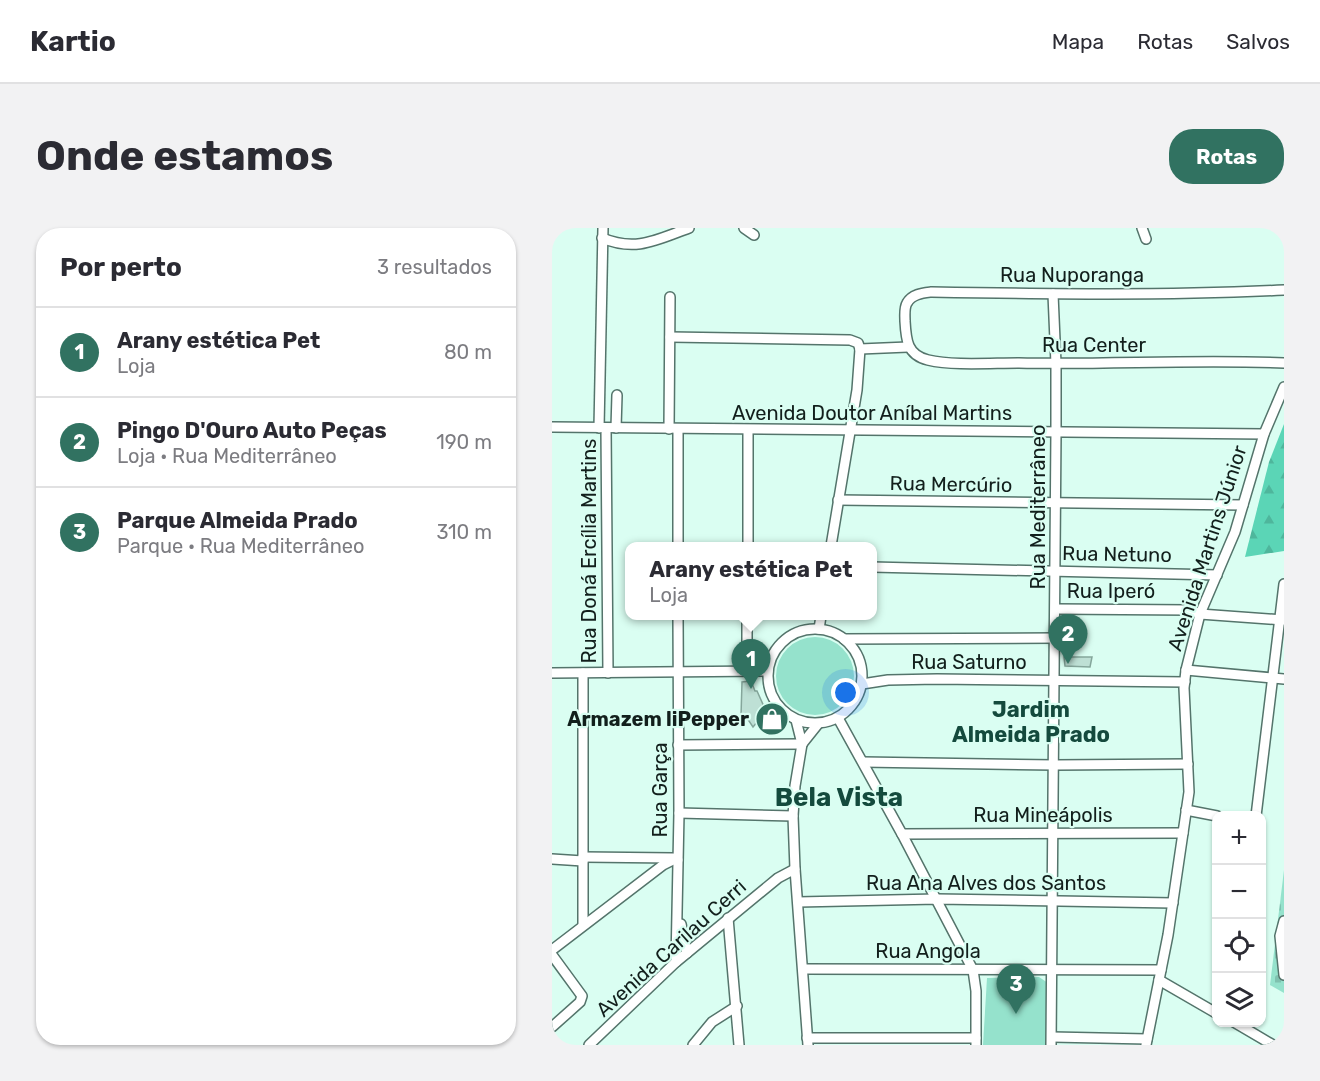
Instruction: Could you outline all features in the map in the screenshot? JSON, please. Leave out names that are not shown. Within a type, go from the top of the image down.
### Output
[{"type":"street","points":[[602,233],[627,246],[648,242],[689,228]]},
{"type":"street","points":[[744,228],[754,235]]},
{"type":"street","points":[[1142,228],[1146,239]]},
{"type":"street","name":"Rua Doná Ercília Martins","points":[[602,233],[602,428],[608,673]]},
{"type":"street","name":"Rua Nuporanga","points":[[908,347],[905,312],[907,303],[919,294],[931,292],[1053,294],[1215,293],[1284,290]]},
{"type":"street","name":"Rua Mediterrâneo","points":[[1052,1041],[1052,832],[1056,638],[1056,364],[1053,294]]},
{"type":"street","points":[[670,297],[678,542]]},
{"type":"street","points":[[670,336],[855,342],[860,349],[857,390],[832,542]]},
{"type":"street","points":[[860,349],[908,347]]},
{"type":"street","name":"Rua Center","points":[[908,347],[912,353],[920,357],[940,362],[1284,363]]},
{"type":"street","name":"Avenida Martins Júnior","points":[[1146,1042],[1173,903],[1189,792],[1186,670],[1200,614],[1235,532],[1264,434],[1284,387]]},
{"type":"street","points":[[616,428],[617,395]]},
{"type":"street","name":"Avenida Doutor Aníbal Martins","points":[[552,427],[748,431],[1264,434]]},
{"type":"street","points":[[748,431],[748,542]]},
{"type":"street","name":"Rua Mercúrio","points":[[838,500],[1243,505]]},
{"type":"street","name":"Rua Netuno","points":[[877,567],[1217,575]]},
{"type":"street","points":[[1257,811],[1279,678],[1284,584]]},
{"type":"street","name":"Rua Iperó","points":[[1056,609],[1190,610],[1200,614],[1282,620]]},
{"type":"street","name":"Rua Garça","points":[[676,962],[679,813],[678,620]]},
{"type":"street","points":[[747,620],[747,672]]},
{"type":"street","points":[[819,629],[820,620]]},
{"type":"street","points":[[819,629],[844,639],[854,650],[860,663],[862,684],[854,704],[838,718],[818,724],[796,720],[784,712],[774,701],[769,687],[768,671],[776,649],[788,638],[802,631],[819,629]]},
{"type":"street","points":[[844,639],[1056,638]]},
{"type":"street","points":[[1186,670],[1279,678]]},
{"type":"street","points":[[552,673],[768,671]]},
{"type":"street","points":[[583,673],[583,924]]},
{"type":"street","name":"Rua Saturno","points":[[862,684],[888,680],[1185,682]]},
{"type":"street","points":[[796,720],[802,744],[795,786],[795,873],[808,1041],[976,1041],[973,970],[838,718]]},
{"type":"street","points":[[802,744],[818,724]]},
{"type":"street","points":[[678,745],[802,744]]},
{"type":"street","points":[[863,762],[1055,765],[1188,764]]},
{"type":"street","points":[[1186,810],[1212,815]]},
{"type":"street","points":[[679,813],[794,816]]},
{"type":"street","name":"Rua Mineápolis","points":[[902,834],[1183,833]]},
{"type":"street","points":[[552,859],[678,859]]},
{"type":"street","points":[[552,950],[663,864],[678,859]]},
{"type":"street","name":"Avenida Carilau Cerri","points":[[589,1045],[599,1042],[676,962],[728,918],[778,878],[795,873]]},
{"type":"street","name":"Rua Ana Alves dos Santos","points":[[798,902],[937,899],[1173,903]]},
{"type":"street","name":"Rua Garça","points":[[678,907],[687,953]]},
{"type":"street","points":[[728,918],[739,1045]]},
{"type":"street","points":[[1284,921],[1280,936],[1284,975]]},
{"type":"street","points":[[552,955],[582,996],[580,1002],[552,1027]]},
{"type":"street","name":"Rua Angola","points":[[803,969],[1051,969],[1160,975]]},
{"type":"street","points":[[1160,975],[1212,1010]]},
{"type":"street","points":[[693,1045],[712,1022],[736,1006]]},
{"type":"street","points":[[1241,1027],[1273,1045]]},
{"type":"street","points":[[1052,1041],[1146,1042]]},
{"type":"green space","points":[[1284,424],[1284,551],[1245,557],[1269,462]]},
{"type":"green space","points":[[815,637],[830,640],[842,649],[851,661],[854,676],[851,691],[842,703],[830,712],[815,715],[800,712],[788,703],[779,691],[776,676],[779,661],[788,649],[800,640]]},
{"type":"green space","points":[[1284,870],[1284,993],[1270,985]]},
{"type":"green space","points":[[1039,977],[1048,983],[1047,1045],[983,1045],[987,978]]},
{"type":"building","points":[[1064,657],[1092,657],[1090,667],[1065,666]]},
{"type":"building","points":[[751,681],[766,711],[753,727],[745,715],[741,716],[742,682]]},
{"type":"place","name":"Pingo D'Ouro Auto Peças","points":[[1068,664]]},
{"type":"place","name":"Arany estética Pet","points":[[751,689]]},
{"type":"place","name":"Armazem liPepper","points":[[772,719]]},
{"type":"place","name":"Parque Almeida Prado","points":[[1016,1014]]},
{"type":"district","name":"Jardim Almeida Prado","points":[[1031,722]]},
{"type":"district","name":"Bela Vista","points":[[839,797]]}]
